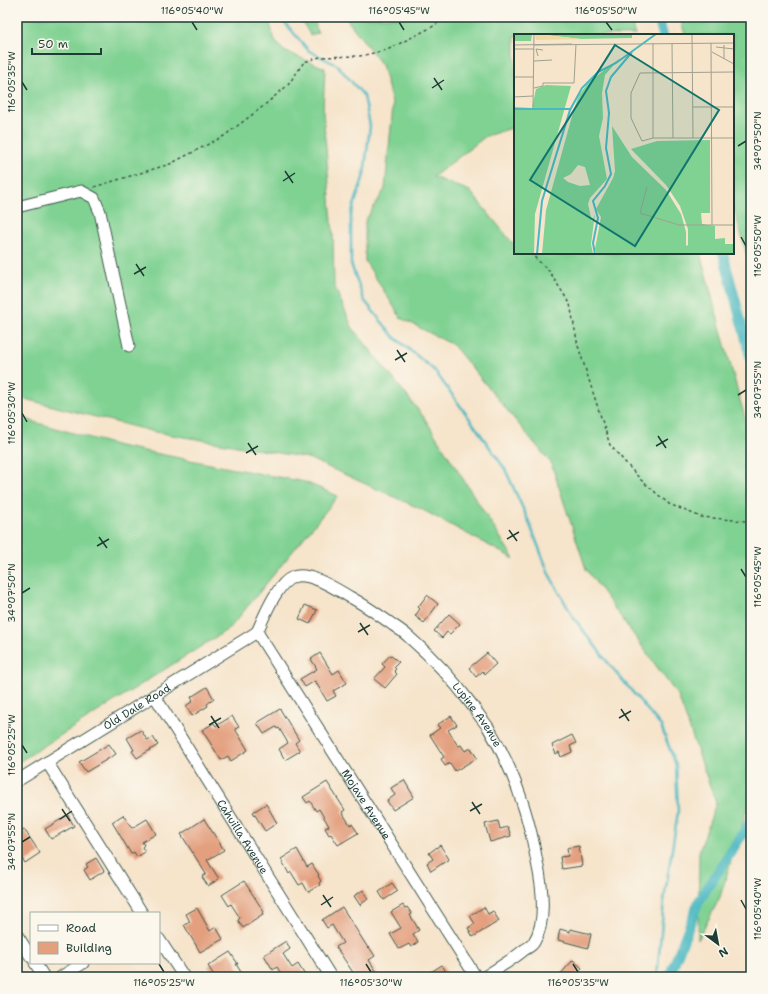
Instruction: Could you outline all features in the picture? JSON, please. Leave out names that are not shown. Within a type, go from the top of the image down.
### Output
[{"type":"street","points":[[17,208],[81,191],[94,198],[100,212],[129,346]]},
{"type":"street","name":"Lupine Avenue","points":[[257,632],[275,596],[285,582],[294,577],[302,576],[318,580],[330,585],[369,608],[410,638],[439,666],[460,690],[488,727],[505,760],[520,795],[535,849],[541,884],[542,909],[539,928],[533,943],[484,977]]},
{"type":"street","name":"Old Dale Road","points":[[17,781],[257,632]]},
{"type":"street","name":"Mojave Avenue","points":[[257,632],[476,977]]},
{"type":"street","name":"Cahuilla Avenue","points":[[154,695],[331,977]]},
{"type":"street","points":[[47,762],[141,912]]},
{"type":"street","points":[[17,935],[30,955]]},
{"type":"street","points":[[160,941],[184,977]]},
{"type":"street","points":[[36,964],[44,977]]},
{"type":"street","points":[[60,977],[81,964]]},
{"type":"path","points":[[81,191],[170,164],[224,136],[288,85],[304,62],[320,57],[360,56],[387,50],[432,27],[446,17]]},
{"type":"path","points":[[531,254],[549,271],[570,304],[578,346],[610,445],[641,480],[669,504],[701,517],[745,521],[751,518]]},
{"type":"green space","points":[[17,17],[268,17],[275,41],[284,51],[325,68],[323,111],[333,235],[334,285],[352,327],[423,416],[514,559],[421,509],[308,458],[155,432],[17,397]]},
{"type":"green space","points":[[300,17],[313,17],[318,33],[310,35]]},
{"type":"green space","points":[[345,17],[629,17],[635,34],[514,34],[514,127],[486,136],[433,177],[470,191],[514,245],[514,254],[700,254],[751,440],[751,796],[720,897],[698,940],[699,852],[716,803],[678,696],[586,569],[551,463],[453,345],[401,318],[365,261],[365,221],[385,189],[393,106],[382,65]]},
{"type":"green space","points":[[680,17],[751,17],[751,269],[734,209],[734,34],[685,34]]},
{"type":"green space","points":[[17,415],[34,422],[119,446],[305,482],[338,496],[230,628],[17,763]]},
{"type":"building","points":[[427,595],[438,604],[424,623],[415,616],[420,609],[418,607]]},
{"type":"building","points":[[305,605],[317,610],[310,624],[299,619]]},
{"type":"building","points":[[449,614],[460,624],[450,634],[447,632],[442,638],[434,631]]},
{"type":"building","points":[[320,653],[333,674],[339,670],[347,683],[333,691],[336,696],[327,701],[315,681],[305,687],[300,679],[317,669],[311,659]]},
{"type":"building","points":[[487,653],[496,664],[485,674],[483,671],[476,677],[469,668]]},
{"type":"building","points":[[390,655],[399,662],[394,667],[396,669],[394,671],[397,674],[385,688],[374,679],[385,667],[382,664]]},
{"type":"building","points":[[207,687],[214,699],[207,704],[208,706],[192,716],[186,706],[193,701],[191,697]]},
{"type":"building","points":[[280,709],[299,740],[295,743],[300,751],[285,760],[279,749],[288,743],[279,728],[277,729],[276,727],[264,734],[257,723]]},
{"type":"building","points":[[232,716],[239,727],[235,729],[248,750],[231,761],[228,756],[221,760],[202,730],[214,723],[216,726]]},
{"type":"building","points":[[451,716],[457,725],[448,730],[458,746],[461,745],[465,751],[471,748],[477,758],[455,771],[450,763],[445,766],[441,759],[444,757],[430,735],[440,728],[437,725]]},
{"type":"building","points":[[141,730],[147,740],[153,737],[158,745],[137,758],[132,751],[134,750],[127,738]]},
{"type":"building","points":[[572,735],[576,743],[570,746],[572,752],[561,757],[559,752],[556,754],[552,745]]},
{"type":"building","points":[[109,744],[116,754],[86,772],[79,762]]},
{"type":"building","points":[[404,780],[414,797],[393,810],[387,801],[395,795],[391,788]]},
{"type":"building","points":[[327,782],[345,810],[342,812],[350,825],[352,824],[358,833],[338,845],[325,828],[329,826],[319,809],[316,811],[310,801],[307,803],[303,797]]},
{"type":"building","points":[[266,804],[277,823],[265,831],[253,812]]},
{"type":"building","points":[[68,815],[74,826],[51,839],[45,829]]},
{"type":"building","points":[[123,815],[132,828],[147,819],[156,834],[142,842],[144,845],[142,847],[145,852],[137,857],[134,852],[131,854],[112,822]]},
{"type":"building","points":[[204,819],[224,850],[207,860],[219,879],[208,886],[202,877],[206,874],[181,834]]},
{"type":"building","points":[[498,821],[500,829],[508,827],[511,836],[490,842],[485,824]]},
{"type":"building","points":[[24,829],[40,853],[25,863],[17,851],[17,834]]},
{"type":"building","points":[[440,845],[449,859],[431,871],[427,863],[433,859],[429,853]]},
{"type":"building","points":[[579,846],[582,866],[562,869],[560,857],[568,856],[567,848]]},
{"type":"building","points":[[297,849],[307,867],[312,864],[321,881],[319,883],[320,885],[308,892],[303,883],[299,885],[291,872],[289,874],[281,859]]},
{"type":"building","points":[[96,858],[104,871],[90,880],[84,870],[88,867],[86,864]]},
{"type":"building","points":[[244,881],[264,912],[262,913],[263,915],[243,928],[238,920],[240,918],[231,904],[229,906],[222,895]]},
{"type":"building","points":[[392,883],[398,891],[384,900],[379,892]]},
{"type":"building","points":[[363,890],[368,899],[360,905],[354,896]]},
{"type":"building","points":[[403,905],[405,908],[407,907],[412,914],[410,915],[419,930],[413,934],[418,942],[411,947],[409,944],[399,949],[390,934],[401,928],[391,912]]},
{"type":"building","points":[[342,907],[368,948],[369,947],[375,956],[369,960],[380,977],[356,977],[336,947],[343,943],[332,925],[327,928],[322,920]]},
{"type":"building","points":[[484,907],[488,914],[493,911],[499,921],[473,937],[468,928],[475,924],[470,916]]},
{"type":"building","points":[[197,908],[210,931],[216,927],[223,939],[200,952],[184,925],[190,922],[186,914]]},
{"type":"building","points":[[560,929],[570,932],[570,929],[591,934],[588,948],[558,940]]},
{"type":"building","points":[[286,941],[290,949],[283,954],[292,968],[298,964],[306,977],[283,977],[277,967],[273,970],[264,955]]},
{"type":"building","points":[[230,952],[244,977],[215,977],[208,966]]},
{"type":"building","points":[[573,960],[582,968],[575,977],[558,977]]},
{"type":"building","points":[[442,965],[449,977],[423,977]]},
{"type":"waterway","points":[[283,17],[286,24],[309,51],[337,65],[364,96],[370,126],[364,175],[351,215],[351,264],[364,300],[394,337],[434,370],[505,469],[529,522],[549,574],[573,617],[609,664],[661,726],[676,765],[678,812],[664,900],[657,977]]},
{"type":"waterway","points":[[658,17],[663,34]]},
{"type":"waterway","points":[[723,254],[751,359]]},
{"type":"waterway","points":[[669,977],[699,901],[751,821]]}]
